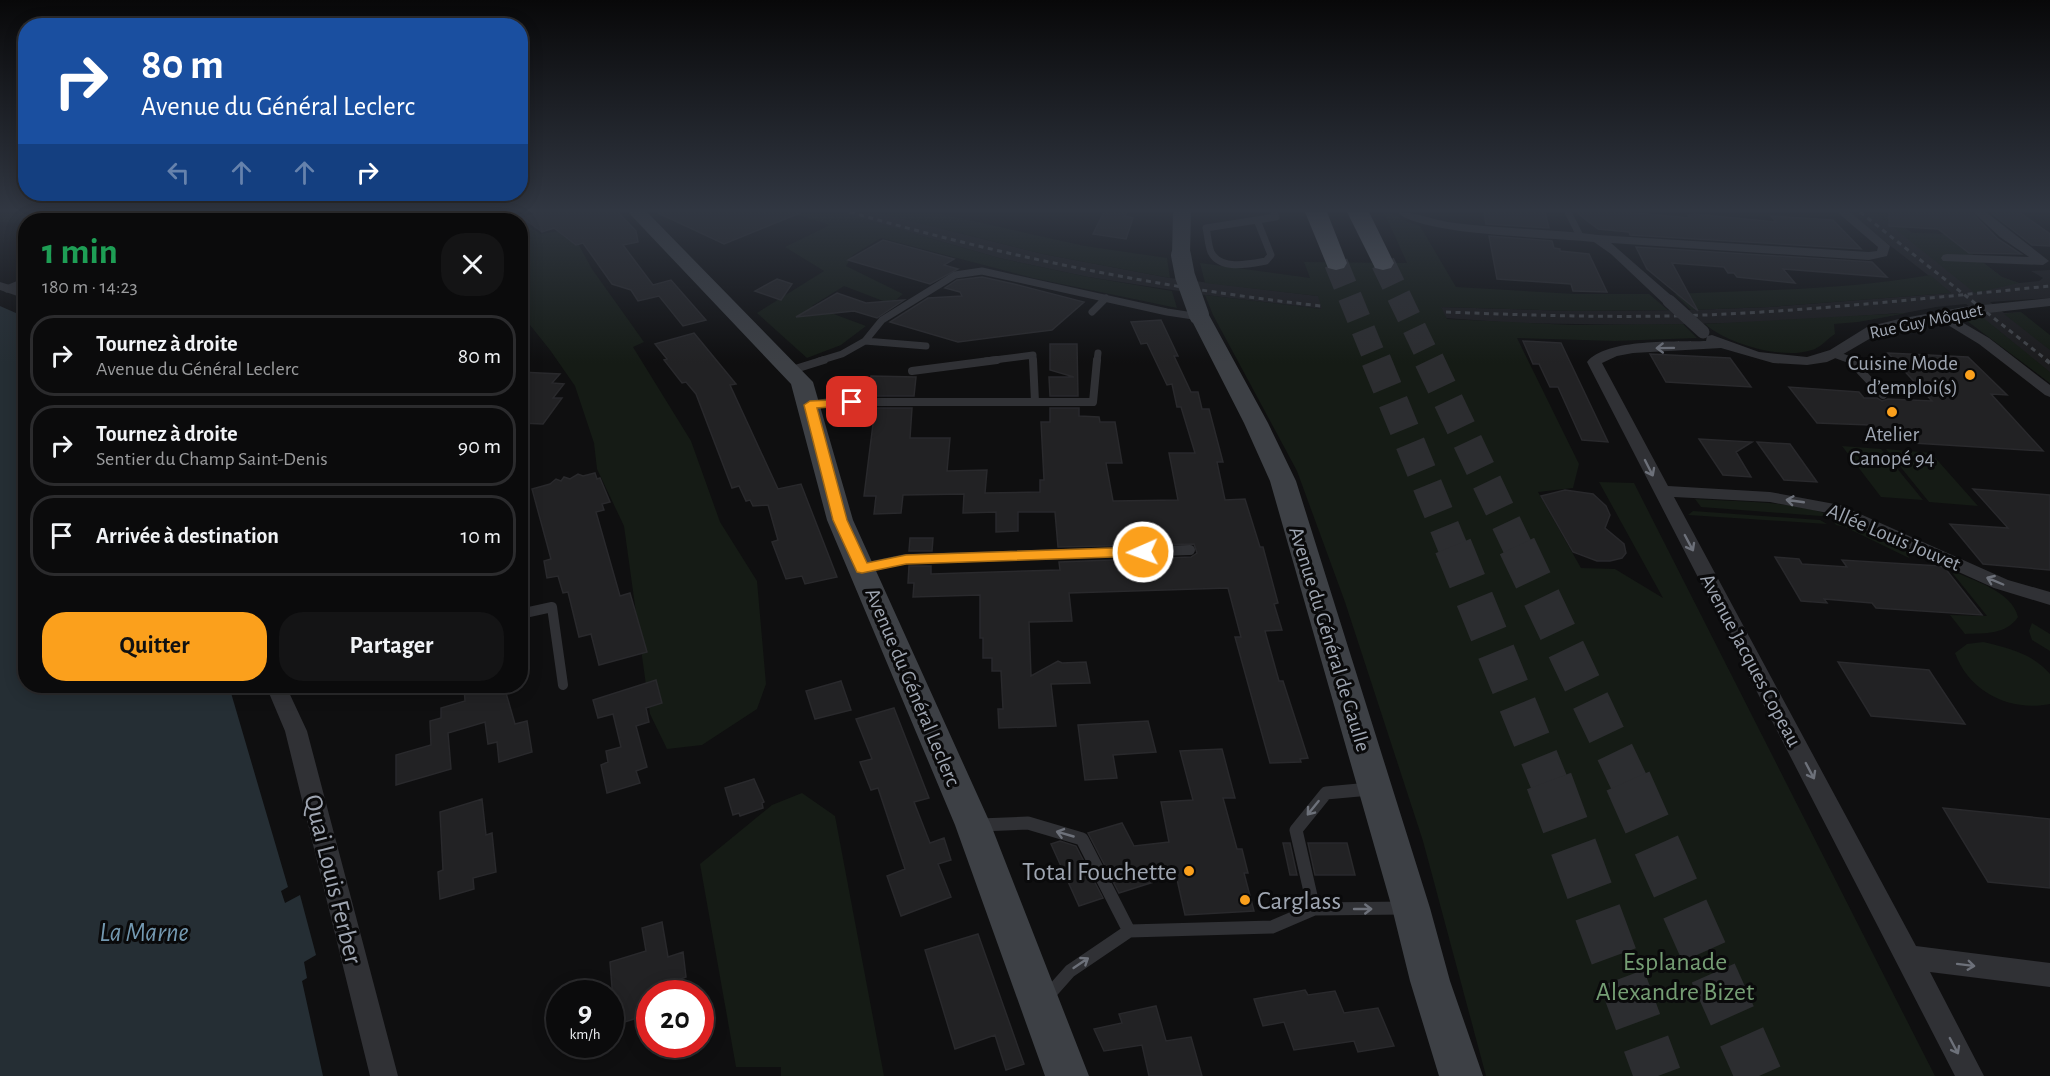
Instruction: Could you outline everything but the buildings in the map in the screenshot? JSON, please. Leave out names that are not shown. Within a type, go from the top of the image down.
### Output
[{"type":"main road","name":"Avenue du Général Leclerc","points":[[688,262],[802,382],[840,520],[973,825],[1068,1076]]},
{"type":"main road","name":"Avenue du Général de Gaulle","points":[[1182,262],[1200,316],[1256,423],[1283,481],[1412,908],[1430,981],[1461,1076]]},
{"type":"street","name":"Rue Guy Môquet","points":[[1627,262],[1703,332],[1723,344],[1774,359],[1817,360],[1834,354],[1863,333],[1940,315],[2050,302]]},
{"type":"street","points":[[3,288],[18,293]]},
{"type":"street","points":[[1940,315],[1984,341],[2050,392]]},
{"type":"street","name":"Avenue Jacques Copeau","points":[[1723,344],[1615,350],[1595,358],[1596,367],[1970,1076]]},
{"type":"street","name":"Allée Louis Jouvet","points":[[1662,491],[1784,499],[1834,509],[2001,584],[2050,599]]},
{"type":"street","name":"Quai Louis Ferber","points":[[279,693],[296,731],[384,1076]]},
{"type":"street","points":[[1908,957],[2050,975]]},
{"type":"lane","points":[[1224,262],[1260,262]]},
{"type":"lane","points":[[792,370],[842,354],[865,341],[882,320],[955,274],[982,271],[1167,312],[1200,316]]},
{"type":"lane","points":[[3,288],[18,283]]},
{"type":"lane","points":[[1092,312],[1106,298]]},
{"type":"lane","points":[[865,341],[926,346]]},
{"type":"lane","points":[[810,405],[841,402],[1093,402],[1098,353]]},
{"type":"lane","points":[[1834,354],[1853,361],[1883,395]]},
{"type":"lane","points":[[912,371],[1033,356],[1035,402]]},
{"type":"lane","points":[[862,569],[906,559],[1190,550]]},
{"type":"lane","points":[[528,613],[552,607],[563,685]]},
{"type":"lane","points":[[1314,909],[1296,830],[1326,793],[1375,789]]},
{"type":"lane","points":[[973,825],[1028,823],[1082,839],[1129,931]]},
{"type":"lane","points":[[1041,1004],[1070,971],[1129,931],[1272,927],[1314,909],[1412,908]]},
{"type":"shaded area","points":[[1019,262],[1086,262],[1170,278],[1318,296],[1441,307],[1573,311],[1769,307],[1951,293],[1911,262],[1983,262],[2002,277],[2019,283],[2039,281],[2043,278],[2031,271],[2050,270],[2050,298],[1990,302],[2004,313],[2020,312],[2050,336],[2050,383],[1964,317],[1980,315],[1966,304],[1936,307],[1858,322],[1900,313],[1773,322],[1647,325],[1514,323],[1323,309],[1205,295],[1088,277]]},
{"type":"green space","points":[[528,262],[588,262],[644,342],[633,347],[691,441],[720,522],[757,581],[766,684],[757,709],[702,745],[667,749],[650,714],[624,526],[597,469],[594,443],[575,386],[528,322]]},
{"type":"green space","points":[[810,262],[848,262],[846,266],[903,294],[891,304],[844,286],[812,306],[866,326],[841,345],[807,358],[757,313],[824,271]]},
{"type":"green space","points":[[973,262],[1019,262],[1172,291],[1177,308],[1033,278]]},
{"type":"green space","points":[[1086,262],[1168,262],[1170,278]]},
{"type":"green space","name":"Esplanade Alexandre Bizet","points":[[1304,262],[1441,262],[1456,287],[1575,294],[1649,294],[1668,310],[1573,311],[1441,307],[1447,319],[1572,325],[1683,324],[1697,338],[1615,341],[1517,338],[1579,464],[1573,488],[1538,492],[1581,568],[1615,569],[1663,598],[1599,482],[1634,483],[1935,1076],[1486,1076],[1423,841],[1345,602],[1297,471],[1213,315],[1205,295],[1322,309],[1318,296],[1205,283],[1200,263],[1310,278]]},
{"type":"green space","points":[[1937,262],[1983,262],[2002,277],[2019,283],[1975,293]]},
{"type":"green space","points":[[1930,275],[1951,293],[1769,307],[1691,310],[1675,294],[1835,287]]},
{"type":"green space","points":[[2021,312],[2050,335],[2050,350],[2004,314]]},
{"type":"green space","points":[[1907,313],[1834,324],[1835,334],[1815,349],[1800,353],[1771,351],[1741,344],[1705,324]]},
{"type":"green space","points":[[1981,316],[2050,372],[2050,383],[1967,321],[1968,318]]},
{"type":"green space","points":[[1842,446],[1881,449],[1923,500],[1881,497]]},
{"type":"green space","points":[[1886,449],[1931,453],[1978,506],[1929,502]]},
{"type":"green space","points":[[1695,499],[1802,507],[1834,517],[1701,507]]},
{"type":"green space","points":[[1693,511],[1820,520],[1827,524],[1688,515]]},
{"type":"green space","points":[[1833,521],[1847,522],[1907,551],[1909,558],[1845,527],[1836,525]]},
{"type":"green space","points":[[1950,570],[2000,593],[2014,608],[2018,617],[2001,630],[1965,634],[1950,615],[1987,616]]},
{"type":"green space","points":[[2032,623],[2050,634],[2050,651],[2032,640],[2029,631]]},
{"type":"green space","points":[[1983,642],[2019,652],[2043,667],[2050,674],[2050,704],[2035,706],[2006,702],[1993,696],[1970,679],[1955,653],[1967,644]]},
{"type":"green space","points":[[802,793],[835,816],[884,1076],[781,1076],[781,1067],[736,1067],[700,864],[772,805]]},
{"type":"water","name":"La Marne","points":[[0,306],[18,314],[18,693],[231,693],[288,887],[281,891],[285,903],[300,895],[316,955],[304,962],[307,978],[302,981],[323,1076],[0,1076]]},
{"type":"tunnel","points":[[1336,263],[1376,361]]},
{"type":"tunnel","points":[[1383,263],[1430,361]]},
{"type":"tunnel","points":[[1376,360],[1453,548]]},
{"type":"tunnel","points":[[1429,360],[1518,548]]},
{"type":"tunnel","points":[[1453,546],[1549,782]]},
{"type":"tunnel","points":[[1517,546],[1629,782]]},
{"type":"tunnel","points":[[1549,781],[1658,1076]]},
{"type":"tunnel","points":[[1628,781],[1759,1076]]},
{"type":"railway","points":[[1051,262],[1202,290],[1321,306]]},
{"type":"railway","points":[[1923,262],[1964,294]]},
{"type":"railway","points":[[1964,294],[2050,286]]},
{"type":"railway","points":[[1446,312],[1596,316],[1708,315],[1784,311],[1964,294]]},
{"type":"railway","points":[[1964,294],[2048,361]]},
{"type":"railway","points":[[2046,360],[2050,363]]},
{"type":"place","name":"Cuisine Mode d’emploi(s)","points":[[1970,375]]},
{"type":"place","name":"Atelier Canopé 94","points":[[1892,412]]},
{"type":"place","name":"Total Fouchette","points":[[1189,871]]},
{"type":"place","name":"Carglass","points":[[1245,900]]},
{"type":"route","points":[[852,402],[810,405],[840,520],[862,569],[906,559],[1143,552]]}]
